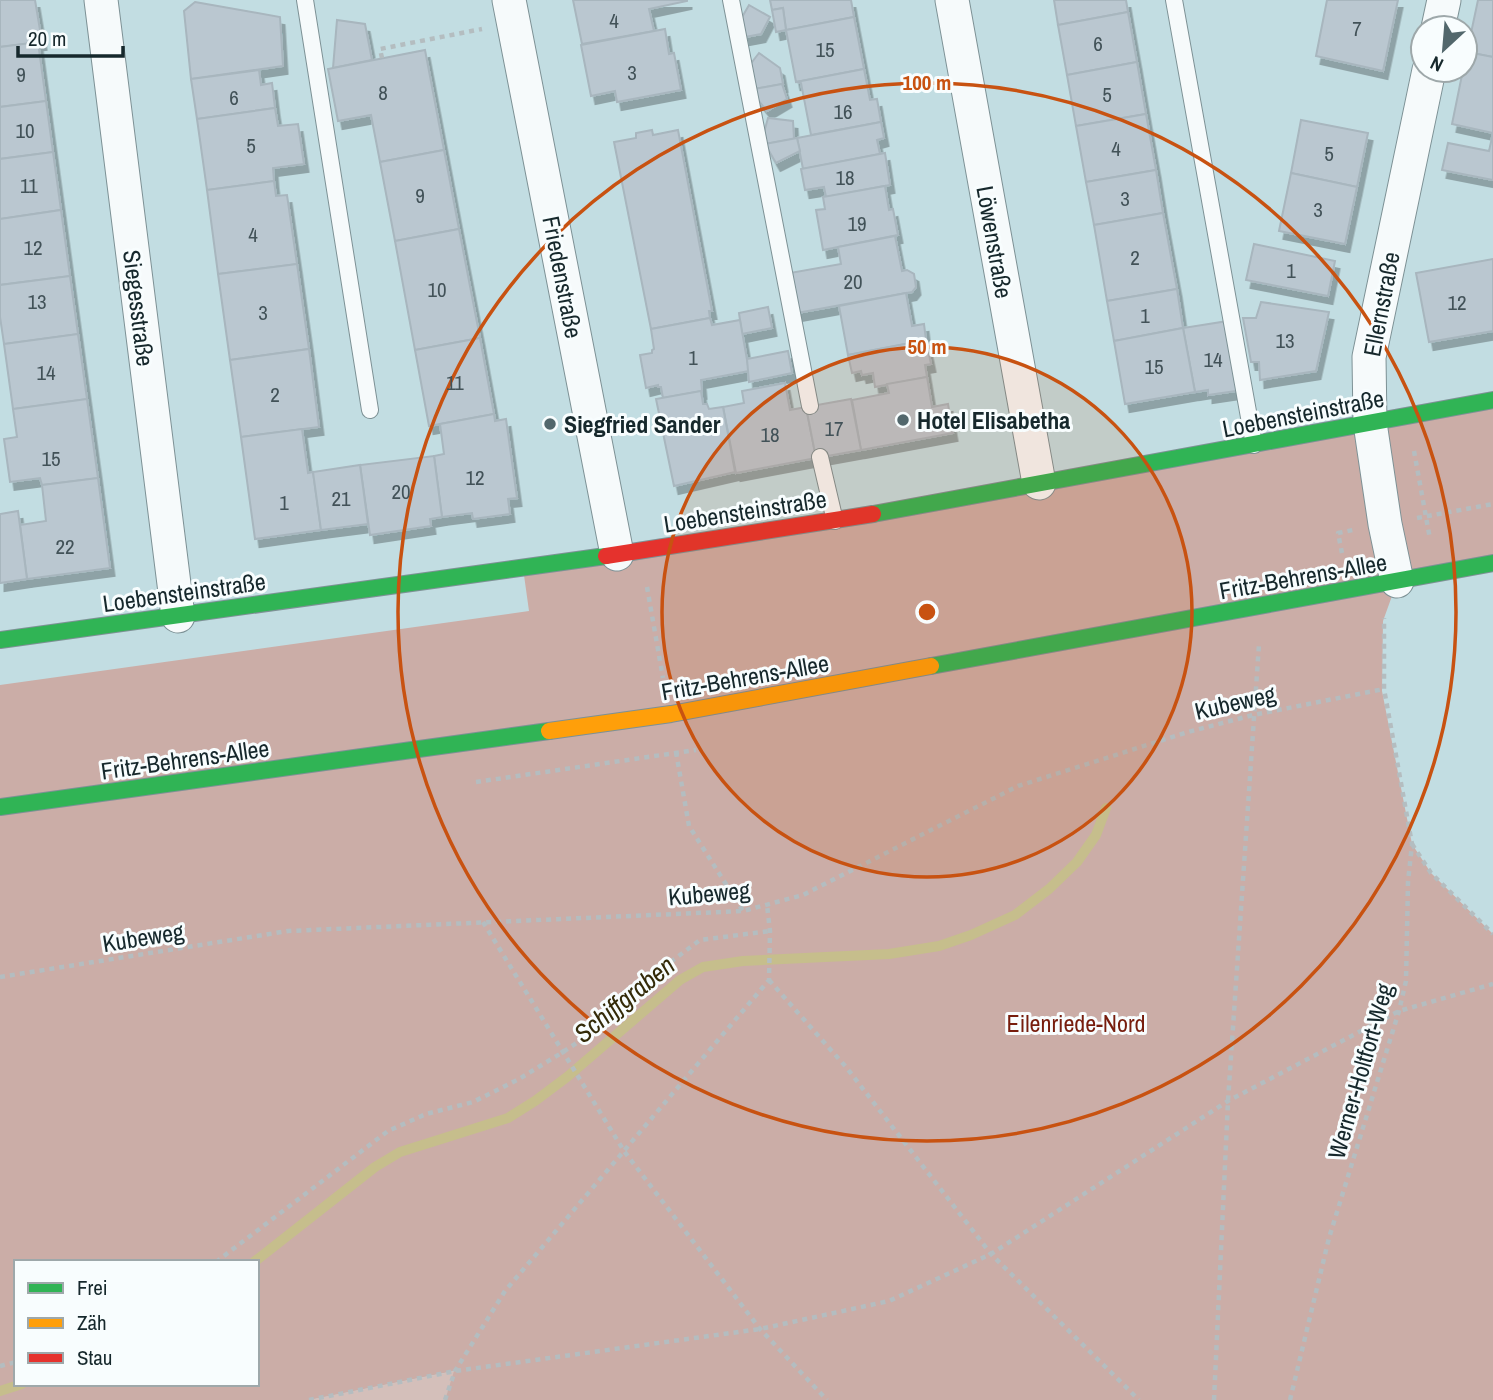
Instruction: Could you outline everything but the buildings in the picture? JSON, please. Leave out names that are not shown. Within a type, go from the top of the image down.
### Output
[{"type":"street","name":"Siegesstraße","points":[[101,0],[178,616]]},
{"type":"street","name":"Löwenstraße","points":[[952,0],[1039,483]]},
{"type":"street","name":"Friedenstraße","points":[[512,11],[617,554]]},
{"type":"street","name":"Ellernstraße","points":[[1397,582],[1385,524],[1383,421],[1369,358],[1426,84]]},
{"type":"street","name":"Loebensteinstraße","points":[[0,640],[835,521],[1493,400]]},
{"type":"street","name":"Fritz-Behrens-Allee","points":[[0,807],[671,714],[1493,563]]},
{"type":"lane","points":[[305,0],[370,410]]},
{"type":"lane","points":[[731,0],[810,406]]},
{"type":"lane","points":[[1174,0],[1254,446]]},
{"type":"lane","points":[[820,457],[835,521]]},
{"type":"path","points":[[382,58],[380,49],[512,11]]},
{"type":"path","points":[[1383,421],[1412,439],[1430,537]]},
{"type":"path","points":[[1328,555],[1342,553]]},
{"type":"path","points":[[617,554],[645,575],[690,826],[743,911]]},
{"type":"path","name":"Werner-Holtfort-Weg","points":[[1290,1400],[1329,1238],[1406,981],[1408,882],[1412,844],[1384,689],[1383,621]]},
{"type":"path","points":[[1214,1400],[1228,1101],[1259,643]]},
{"type":"path","points":[[663,678],[676,676]]},
{"type":"path","name":"Kubeweg","points":[[0,977],[288,931],[743,911],[803,895],[1018,786],[1188,732],[1253,715],[1384,689]]},
{"type":"path","points":[[1412,844],[1431,873],[1493,934]]},
{"type":"path","points":[[445,1400],[454,1371],[505,1291],[769,980],[770,930],[767,905]]},
{"type":"path","points":[[483,921],[624,1151],[760,1329],[827,1400]]},
{"type":"path","points":[[219,1260],[388,1131],[426,1114],[473,1102],[519,1079],[563,1052],[581,1040],[636,988],[700,940],[770,930]]},
{"type":"path","points":[[769,980],[846,1067],[991,1254],[1139,1400]]},
{"type":"path","points":[[309,1400],[454,1371],[760,1329],[889,1301],[991,1254],[1228,1101],[1399,1011],[1493,984]]},
{"type":"shaded area","points":[[455,1371],[445,1400],[309,1400]]},
{"type":"green space","name":"Eilenriede-Nord","points":[[1493,400],[1493,563],[1397,582],[1383,621],[1382,691],[1412,844],[1431,873],[1493,934],[1493,1400],[445,1400],[454,1371],[309,1400],[0,1400],[0,685],[529,611],[523,568]]},
{"type":"waterway","name":"Schiffgraben","points":[[257,1260],[375,1167],[400,1152],[508,1118],[535,1101],[680,980],[703,967],[743,961],[889,954],[939,946],[1015,915],[1049,889],[1077,862],[1096,835],[1106,808]]},
{"type":"waterway","name":"Schiffgraben","points":[[0,1391],[16,1386]]},
{"type":"traffic: fast","points":[[873,514],[1493,400]]},
{"type":"traffic: fast","points":[[0,640],[606,556]]},
{"type":"traffic: fast","points":[[931,666],[1493,563]]},
{"type":"traffic: fast","points":[[0,807],[549,731]]},
{"type":"traffic: slow","points":[[549,731],[671,714],[931,666]]},
{"type":"traffic: jam","points":[[606,556],[873,514]]},
{"type":"place","name":"Hotel Elisabetha","points":[[903,420]]},
{"type":"place","name":"Siegfried Sander","points":[[550,424]]}]
